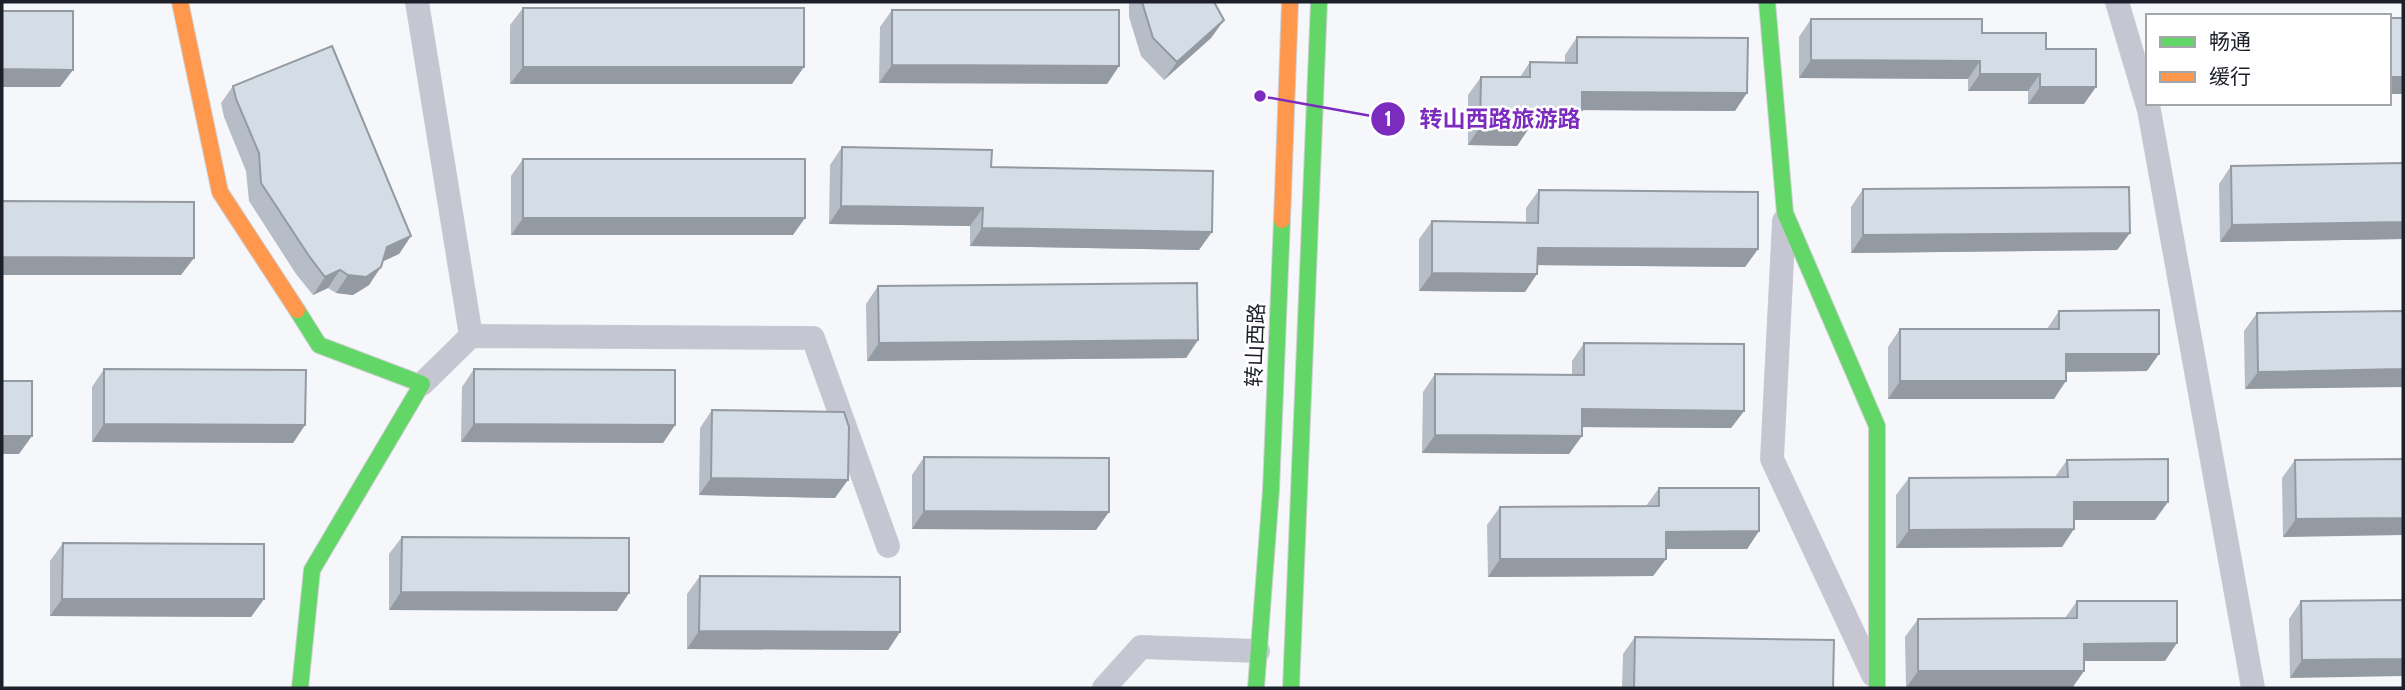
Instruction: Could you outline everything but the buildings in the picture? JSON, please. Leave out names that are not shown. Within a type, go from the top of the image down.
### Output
[{"type":"street","points":[[180,2],[220,192],[319,345],[422,384]]},
{"type":"street","points":[[417,2],[471,336]]},
{"type":"street","name":"转山西路","points":[[1256,688],[1271,490],[1290,2]]},
{"type":"street","points":[[1291,688],[1319,2]]},
{"type":"street","points":[[1767,2],[1785,213],[1772,459],[1877,686]]},
{"type":"street","points":[[2117,2],[2146,100]]},
{"type":"street","points":[[2148,105],[2253,688]]},
{"type":"street","points":[[1785,213],[1877,426],[1877,686]]},
{"type":"street","points":[[300,688],[312,570],[422,384],[471,336],[813,338],[888,546]]},
{"type":"street","points":[[1104,688],[1141,647],[1258,651]]},
{"type":"traffic: fast","points":[[1291,688],[1319,2]]},
{"type":"traffic: fast","points":[[1767,2],[1785,213],[1877,426],[1877,688]]},
{"type":"traffic: fast","points":[[1256,688],[1271,490],[1282,220]]},
{"type":"traffic: fast","points":[[297,310],[319,345],[422,384],[312,570],[300,688]]},
{"type":"traffic: slow","points":[[180,2],[220,192],[297,310]]},
{"type":"traffic: slow","points":[[1282,220],[1290,2]]},
{"type":"place","name":"转山西路旅游路","points":[[1260,96]]}]
